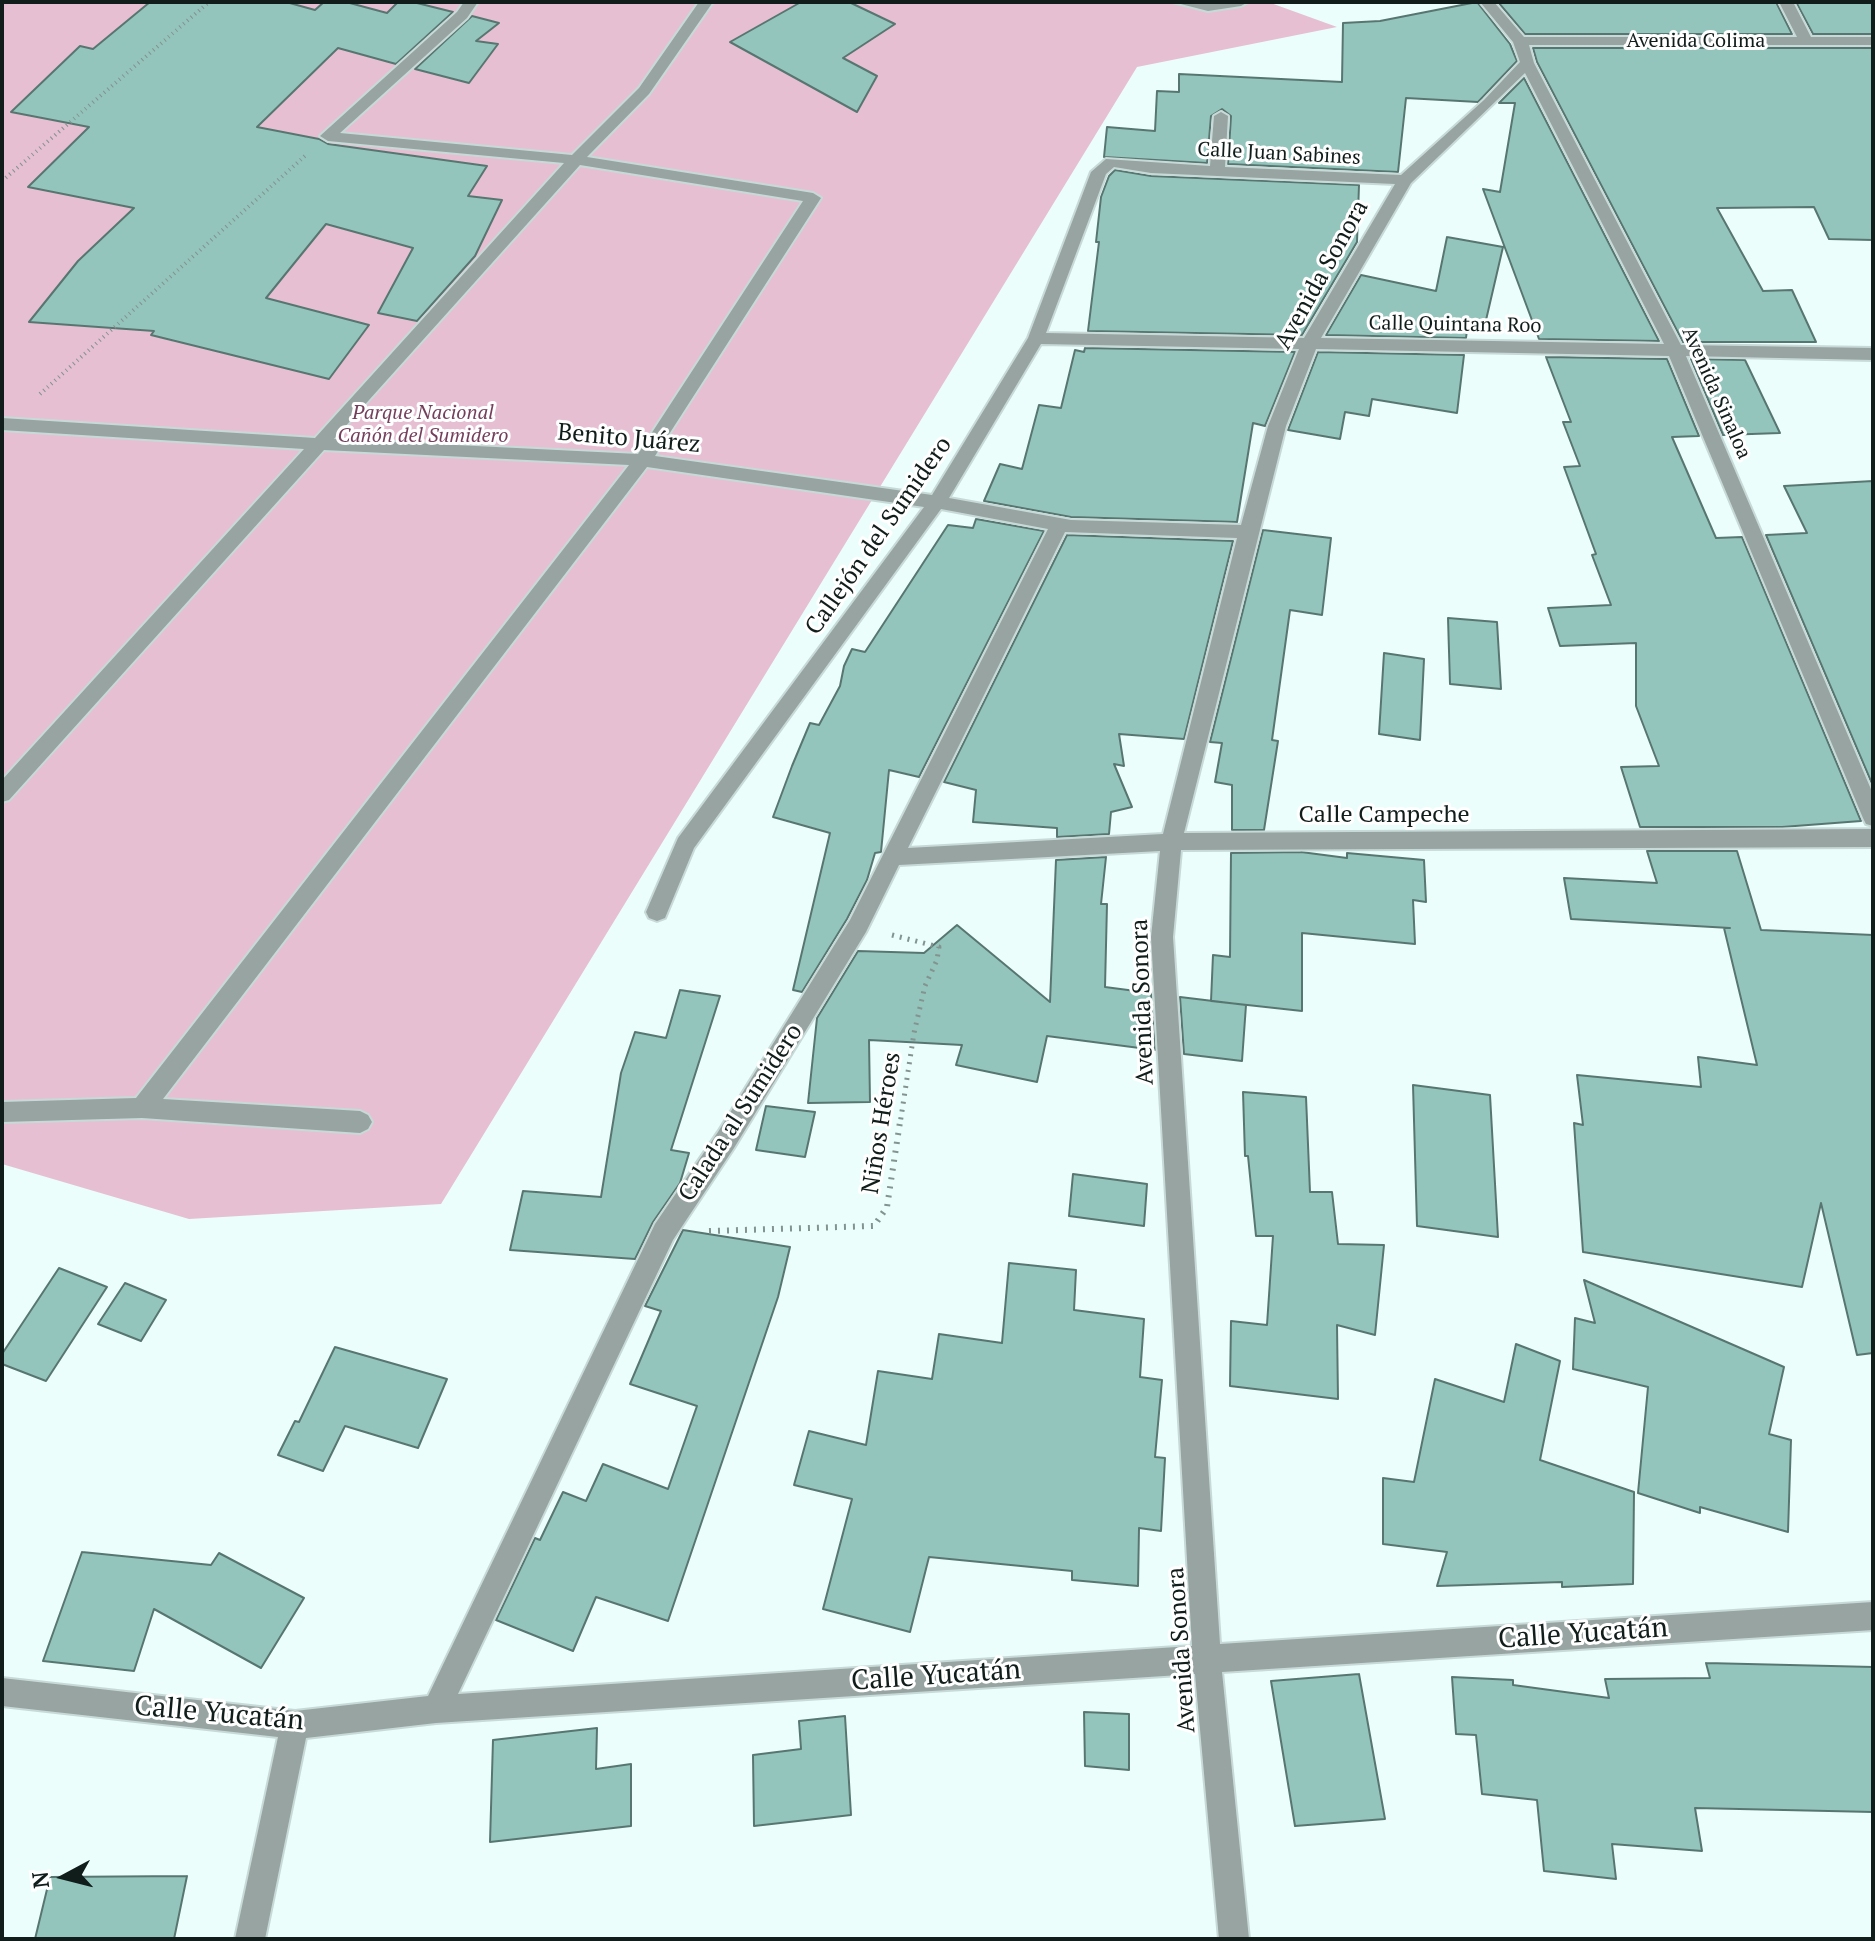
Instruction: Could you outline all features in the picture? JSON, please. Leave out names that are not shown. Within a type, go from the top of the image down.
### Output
[{"type":"street","points":[[328,136],[462,15],[471,2]]},
{"type":"street","points":[[2,794],[576,160],[644,91],[706,2]]},
{"type":"street","points":[[1180,2],[1208,7],[1241,2]]},
{"type":"street","name":"Avenida Sinaloa","points":[[1487,2],[1520,41],[1527,63],[1676,352],[1873,818]]},
{"type":"street","points":[[1786,2],[1806,40]]},
{"type":"street","name":"Avenida Colima","points":[[1520,41],[1873,41]]},
{"type":"street","name":"Avenida Sonora","points":[[1234,1939],[1207,1658],[1162,937],[1171,842],[1277,426],[1309,344],[1405,180],[1489,103],[1527,63]]},
{"type":"street","points":[[1217,171],[1221,116]]},
{"type":"street","points":[[142,1108],[643,460],[813,198],[576,160],[328,136]]},
{"type":"street","name":"Callejón del Sumidero","points":[[657,912],[685,844],[937,502],[1036,338],[1099,172],[1111,162],[1151,168]]},
{"type":"street","name":"Calle Juan Sabines","points":[[1151,168],[1405,180]]},
{"type":"street","name":"Calle Quintana Roo","points":[[1036,338],[1873,354]]},
{"type":"street","name":"Benito Juárez","points":[[3,425],[643,460],[937,502],[1059,525],[1248,532]]},
{"type":"street","name":"Calada al Sumidero","points":[[436,1709],[664,1232],[726,1140],[858,926],[1059,525]]},
{"type":"street","name":"Calle Campeche","points":[[895,857],[1171,842],[1873,838]]},
{"type":"street","points":[[2,1112],[142,1108],[360,1122]]},
{"type":"street","name":"Calle Yucatán","points":[[2,1692],[295,1725],[436,1709],[1873,1616]]},
{"type":"street","points":[[250,1939],[295,1725]]},
{"type":"path","points":[[2,181],[209,2]]},
{"type":"path","points":[[3,425],[328,136]]},
{"type":"path","name":"Niños Héroes","points":[[664,1232],[874,1226],[887,1207],[914,1033],[925,986],[939,947],[858,926]]},
{"type":"green space","name":"Parque Nacional Cañón del Sumidero","points":[[2,2],[1268,2],[1337,27],[1137,67],[441,1204],[189,1219],[2,1164]]},
{"type":"building","points":[[150,2],[286,2],[315,10],[324,2],[346,2],[387,13],[398,2],[413,2],[453,12],[396,64],[338,48],[257,127],[319,139],[328,144],[487,166],[468,196],[502,200],[475,256],[417,321],[378,313],[413,248],[326,224],[266,298],[369,325],[329,379],[151,335],[154,331],[29,322],[78,261],[134,208],[28,187],[89,127],[11,112],[80,46],[93,49]]},
{"type":"building","points":[[801,2],[849,2],[895,24],[843,58],[877,76],[857,112],[730,42]]},
{"type":"building","points":[[1477,2],[1510,44],[1517,61],[1478,102],[1406,98],[1398,172],[1228,164],[1231,116],[1222,109],[1211,116],[1207,163],[1104,157],[1107,127],[1155,131],[1157,91],[1179,92],[1179,74],[1342,82],[1343,23],[1380,21]]},
{"type":"building","points":[[1498,2],[1776,2],[1792,34],[1525,34]]},
{"type":"building","points":[[1796,2],[1873,2],[1873,34],[1813,34]]},
{"type":"building","points":[[472,16],[499,23],[476,41],[498,44],[469,83],[415,69]]},
{"type":"building","points":[[1533,48],[1873,48],[1873,240],[1829,239],[1814,207],[1717,208],[1763,291],[1792,290],[1816,342],[1683,342],[1537,62]]},
{"type":"building","points":[[1524,78],[1659,341],[1539,339],[1483,189],[1500,192],[1515,103],[1499,103]]},
{"type":"building","points":[[1115,170],[1151,176],[1359,185],[1357,242],[1302,335],[1088,331],[1101,197],[1109,176]]},
{"type":"building","points":[[1447,237],[1503,247],[1483,333],[1467,330],[1466,338],[1326,335],[1361,275],[1436,291]]},
{"type":"building","points":[[1085,348],[1295,352],[1265,426],[1253,423],[1237,522],[1071,517],[984,501],[1000,464],[1022,469],[1039,405],[1061,408],[1075,350],[1084,352]]},
{"type":"building","points":[[1318,352],[1464,355],[1457,413],[1372,399],[1369,416],[1345,412],[1340,439],[1288,430]]},
{"type":"building","points":[[1546,357],[1667,359],[1699,436],[1672,437],[1716,538],[1742,537],[1861,821],[1782,827],[1640,827],[1621,767],[1659,766],[1636,706],[1636,643],[1560,646],[1548,608],[1611,605],[1564,467],[1580,466],[1563,422],[1571,422]]},
{"type":"building","points":[[1691,359],[1745,360],[1780,433],[1723,435]]},
{"type":"building","points":[[1873,481],[1873,786],[1766,535],[1807,533],[1784,486]]},
{"type":"building","points":[[976,519],[1044,531],[919,777],[889,770],[881,852],[875,853],[867,880],[847,919],[802,992],[793,990],[830,833],[773,817],[792,766],[810,723],[819,725],[840,686],[852,649],[865,652],[948,525],[973,528]]},
{"type":"building","points":[[1263,530],[1331,538],[1322,615],[1290,610],[1272,740],[1278,741],[1264,830],[1232,830],[1232,785],[1215,782],[1222,743],[1210,742]]},
{"type":"building","points":[[1067,535],[1233,541],[1184,739],[1119,734],[1124,766],[1114,764],[1132,807],[1111,812],[1109,834],[1057,837],[1057,828],[973,822],[976,790],[944,782]]},
{"type":"building","points":[[1448,618],[1497,622],[1501,689],[1450,684]]},
{"type":"building","points":[[1384,653],[1424,659],[1420,740],[1379,734]]},
{"type":"building","points":[[1647,851],[1737,851],[1761,930],[1873,935],[1873,1353],[1857,1355],[1821,1203],[1802,1287],[1583,1252],[1574,1123],[1583,1125],[1577,1075],[1701,1087],[1698,1057],[1757,1065],[1724,928],[1730,928],[1571,919],[1564,878],[1657,883]]},
{"type":"building","points":[[1301,852],[1347,858],[1347,853],[1424,860],[1426,902],[1413,900],[1415,944],[1302,933],[1302,1011],[1211,1001],[1213,955],[1230,957],[1231,853]]},
{"type":"building","points":[[1106,857],[1101,904],[1107,904],[1105,987],[1151,993],[1155,1050],[1047,1036],[1037,1082],[956,1065],[962,1045],[869,1040],[870,1102],[808,1103],[817,1018],[858,951],[924,953],[957,925],[1050,1002],[1056,860]]},
{"type":"building","points":[[680,990],[720,996],[671,1150],[689,1153],[680,1183],[653,1222],[635,1259],[510,1250],[523,1191],[601,1197],[621,1073],[635,1032],[666,1038]]},
{"type":"building","points":[[1180,997],[1246,1005],[1242,1061],[1184,1054]]},
{"type":"building","points":[[1413,1085],[1490,1095],[1498,1237],[1417,1226]]},
{"type":"building","points":[[1243,1092],[1306,1097],[1310,1192],[1332,1192],[1338,1244],[1384,1245],[1375,1335],[1337,1325],[1338,1399],[1230,1386],[1231,1321],[1267,1325],[1273,1236],[1256,1236],[1248,1156],[1245,1156]]},
{"type":"building","points":[[766,1106],[815,1112],[805,1157],[756,1150]]},
{"type":"building","points":[[1073,1174],[1147,1184],[1144,1226],[1069,1216]]},
{"type":"building","points":[[683,1230],[790,1247],[778,1297],[668,1621],[596,1597],[573,1651],[496,1620],[535,1538],[540,1540],[563,1492],[586,1501],[603,1464],[668,1489],[697,1406],[630,1384],[661,1311],[645,1306]]},
{"type":"building","points":[[1009,1263],[1076,1270],[1074,1310],[1144,1319],[1140,1377],[1162,1380],[1155,1457],[1165,1458],[1161,1531],[1139,1528],[1138,1586],[1072,1580],[1072,1571],[929,1557],[910,1632],[823,1609],[852,1499],[794,1485],[809,1431],[866,1445],[878,1371],[932,1379],[939,1334],[1002,1343]]},
{"type":"building","points":[[59,1268],[107,1287],[46,1381],[2,1364],[2,1354]]},
{"type":"building","points":[[1584,1280],[1784,1367],[1769,1434],[1791,1440],[1788,1532],[1700,1507],[1700,1513],[1638,1493],[1648,1387],[1573,1369],[1575,1318],[1595,1323]]},
{"type":"building","points":[[125,1283],[166,1300],[141,1341],[98,1324]]},
{"type":"building","points":[[1516,1344],[1560,1361],[1540,1460],[1634,1492],[1633,1584],[1562,1587],[1562,1582],[1437,1586],[1447,1552],[1383,1544],[1383,1478],[1414,1482],[1435,1379],[1504,1402]]},
{"type":"building","points":[[335,1347],[447,1379],[418,1448],[345,1426],[323,1471],[278,1455],[295,1421],[299,1422]]},
{"type":"building","points":[[82,1552],[211,1565],[219,1553],[304,1598],[261,1668],[154,1609],[134,1671],[43,1661]]},
{"type":"building","points":[[1706,1663],[1873,1667],[1873,1812],[1695,1808],[1702,1851],[1612,1844],[1616,1879],[1544,1871],[1537,1800],[1482,1794],[1476,1735],[1456,1734],[1452,1677],[1513,1680],[1513,1685],[1609,1698],[1605,1679],[1710,1678]]},
{"type":"building","points":[[1359,1674],[1385,1819],[1295,1826],[1271,1681]]},
{"type":"building","points":[[1084,1712],[1129,1714],[1129,1770],[1085,1766]]},
{"type":"building","points":[[845,1716],[851,1815],[754,1826],[753,1755],[801,1749],[799,1721]]},
{"type":"building","points":[[597,1728],[596,1769],[631,1764],[631,1826],[490,1842],[493,1740]]},
{"type":"building","points":[[187,1876],[174,1939],[35,1939],[50,1877]]}]
